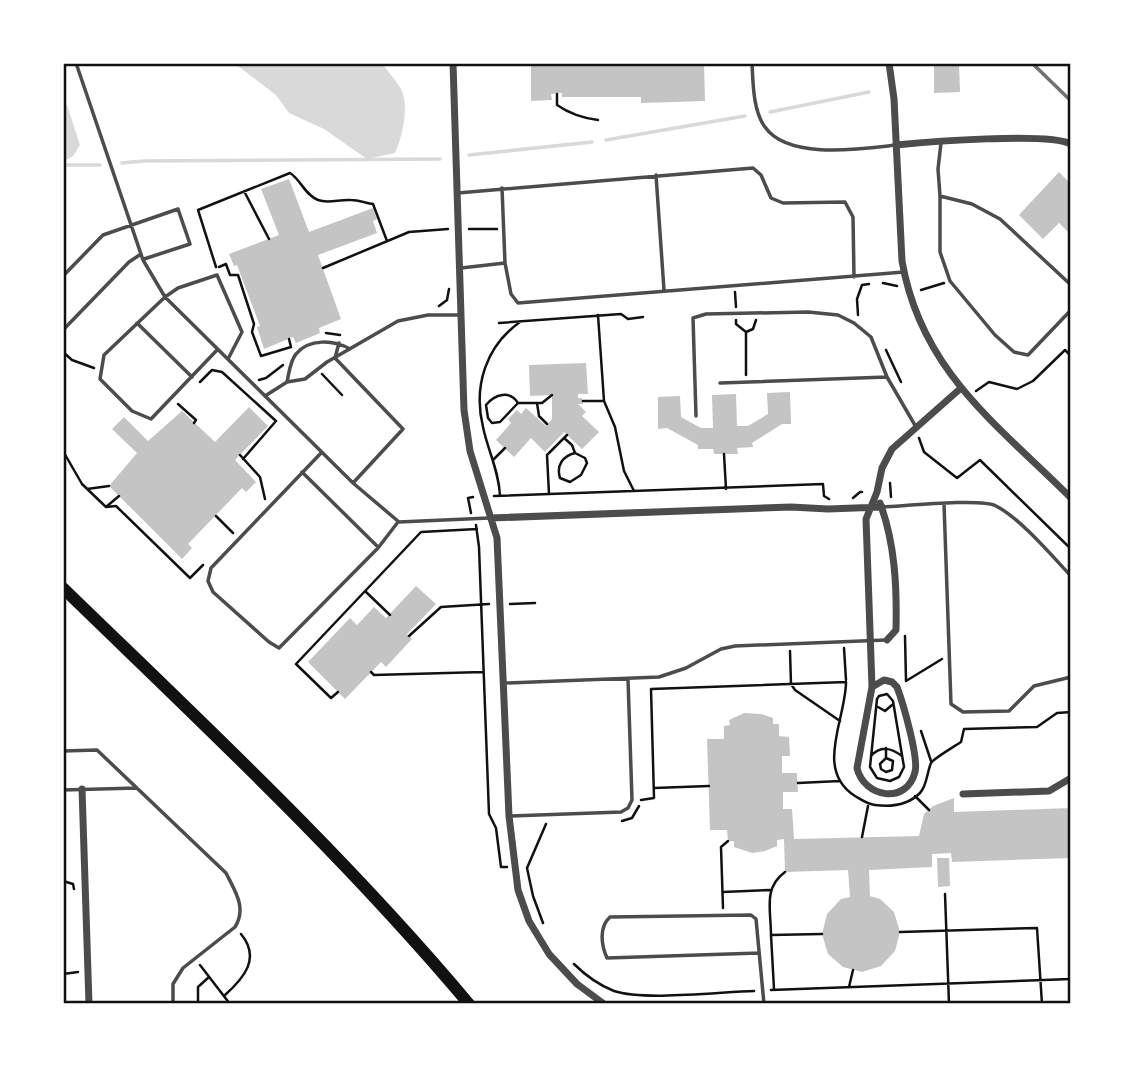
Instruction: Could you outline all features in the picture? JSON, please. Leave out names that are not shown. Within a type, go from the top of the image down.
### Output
[{"type":"main road","points":[[63,588],[337,856],[468,1004]]},
{"type":"street","points":[[453,63],[465,426],[497,538],[509,816],[518,890],[534,931],[549,954],[568,975],[604,1004]]},
{"type":"street","points":[[889,63],[904,272],[911,300],[925,335],[943,366],[961,388],[1071,498]]},
{"type":"street","points":[[896,145],[1046,139],[1071,144]]},
{"type":"street","points":[[872,687],[884,680],[897,687],[916,759],[913,779],[894,793],[874,791],[863,783],[858,772],[858,758],[872,687],[866,519],[877,492],[879,474],[888,455],[897,443],[961,388]]},
{"type":"street","points":[[877,492],[893,552],[896,625],[894,634],[887,640]]},
{"type":"street","points":[[491,518],[791,507],[882,507]]},
{"type":"street","points":[[963,794],[1049,791],[1071,778]]},
{"type":"street","points":[[82,789],[89,1004]]},
{"type":"lane","points":[[76,63],[142,257],[165,298],[353,483],[398,522],[491,518]]},
{"type":"lane","points":[[752,63],[757,105],[763,126],[775,139],[807,149],[896,145]]},
{"type":"lane","points":[[941,142],[938,169],[940,252],[950,281],[995,335],[1014,352],[1028,355],[1071,310]]},
{"type":"lane","points":[[456,193],[753,168],[761,174],[771,198],[783,203],[845,202],[853,218],[854,277]]},
{"type":"lane","points":[[656,175],[664,290]]},
{"type":"lane","points":[[502,188],[505,263],[511,293],[518,303],[904,272]]},
{"type":"lane","points":[[940,196],[972,204],[1000,219],[1071,285]]},
{"type":"lane","points":[[63,275],[103,235],[178,209],[190,244],[129,262],[63,330]]},
{"type":"lane","points":[[458,268],[505,263]]},
{"type":"lane","points":[[218,349],[151,419],[132,411],[100,379],[104,355],[165,298],[178,288],[217,275],[242,332],[228,359]]},
{"type":"lane","points":[[696,416],[693,318],[706,314],[808,313],[838,315],[872,337],[887,377],[916,427]]},
{"type":"lane","points":[[265,396],[287,382],[305,379],[398,321],[428,315],[460,315]]},
{"type":"lane","points":[[138,323],[192,377]]},
{"type":"lane","points":[[287,382],[295,355],[302,349],[326,341],[339,343],[350,349]]},
{"type":"lane","points":[[335,358],[339,343]]},
{"type":"lane","points":[[335,358],[403,429],[353,483]]},
{"type":"lane","points":[[720,383],[887,377]]},
{"type":"lane","points":[[322,452],[211,568],[208,581],[213,592],[279,648],[378,548],[398,522]]},
{"type":"lane","points":[[302,472],[378,548]]},
{"type":"lane","points":[[882,507],[979,502],[996,506],[1029,533],[1071,576]]},
{"type":"lane","points":[[944,505],[951,704],[963,712],[1009,711],[1034,686],[1071,677]]},
{"type":"lane","points":[[503,683],[667,675],[728,647],[887,640]]},
{"type":"lane","points":[[509,816],[621,812],[628,808],[632,800],[628,679]]},
{"type":"lane","points":[[63,751],[97,750],[226,873],[239,898],[240,919],[235,927],[183,968],[173,984],[173,1004]]},
{"type":"lane","points":[[63,790],[137,788]]},
{"type":"lane","points":[[759,953],[607,958],[603,950],[602,931],[610,917],[751,915],[756,919],[764,1004]]},
{"type":"path","points":[[557,94],[557,105],[564,110],[574,116],[598,120]]},
{"type":"path","points":[[217,275],[198,210],[290,173],[298,178],[305,190],[317,200],[352,200],[373,204],[387,241]]},
{"type":"path","points":[[244,191],[269,239]]},
{"type":"path","points":[[447,221],[448,229]]},
{"type":"path","points":[[323,268],[409,232],[504,229]]},
{"type":"path","points":[[216,268],[226,264],[230,275],[237,275],[254,324],[252,332],[261,356],[291,347],[289,339]]},
{"type":"path","points":[[427,308],[440,306],[447,300],[449,278]]},
{"type":"path","points":[[916,289],[923,290],[950,281]]},
{"type":"path","points":[[858,315],[857,299],[862,285],[889,283],[899,286]]},
{"type":"path","points":[[735,285],[736,324],[746,332]]},
{"type":"path","points":[[746,332],[753,329],[756,313]]},
{"type":"path","points":[[499,323],[621,314],[628,318],[643,317]]},
{"type":"path","points":[[598,315],[604,401],[615,427],[624,471],[634,491]]},
{"type":"path","points":[[500,496],[499,482],[481,418],[484,370],[498,341],[520,322]]},
{"type":"path","points":[[746,332],[747,382]]},
{"type":"path","points":[[881,341],[901,383]]},
{"type":"path","points":[[254,385],[284,364],[284,348]]},
{"type":"path","points":[[974,392],[989,382],[1017,388],[1033,381],[1065,349],[1071,356]]},
{"type":"path","points":[[63,352],[72,360],[102,370]]},
{"type":"path","points":[[198,383],[212,370],[222,372],[276,421],[242,457],[260,477],[265,499],[273,490]]},
{"type":"path","points":[[518,403],[508,394],[498,395],[486,405],[488,418],[492,423],[500,422],[518,403],[542,403],[552,395]]},
{"type":"path","points":[[182,400],[178,405],[196,420],[194,423]]},
{"type":"path","points":[[583,401],[604,401]]},
{"type":"path","points":[[537,403],[539,416],[547,424]]},
{"type":"path","points":[[549,494],[547,456],[566,436],[575,453],[587,463],[581,475],[570,482],[560,478],[559,467],[566,456],[575,453]]},
{"type":"path","points":[[911,445],[919,438],[924,452],[957,478],[980,460],[1071,549]]},
{"type":"path","points":[[493,460],[505,448]]},
{"type":"path","points":[[63,451],[87,489],[106,507],[116,506],[190,578],[207,560]]},
{"type":"path","points":[[724,454],[726,489]]},
{"type":"path","points":[[891,479],[892,506]]},
{"type":"path","points":[[494,496],[823,484],[827,498],[840,498]]},
{"type":"path","points":[[87,489],[109,485]]},
{"type":"path","points":[[851,498],[862,492]]},
{"type":"path","points":[[106,507],[119,496]]},
{"type":"path","points":[[468,506],[468,498],[473,497]]},
{"type":"path","points":[[215,516],[233,533],[241,525]]},
{"type":"path","points":[[338,692],[331,698],[296,664],[421,532],[477,529],[489,814],[496,828],[501,867],[507,867]]},
{"type":"path","points":[[365,592],[390,615]]},
{"type":"path","points":[[409,636],[441,607],[535,603]]},
{"type":"path","points":[[905,636],[906,681],[949,655]]},
{"type":"path","points":[[844,642],[846,696],[834,752],[840,781],[848,792],[868,805],[885,806],[905,803],[921,792],[931,761],[919,725]]},
{"type":"path","points":[[789,643],[791,684],[795,690],[840,721]]},
{"type":"path","points":[[371,672],[374,675],[483,672]]},
{"type":"path","points":[[612,821],[632,818],[641,799],[654,798],[651,689],[846,682]]},
{"type":"path","points":[[887,694],[893,704],[904,767],[899,777],[882,781],[870,767],[876,705],[879,696],[887,694]]},
{"type":"path","points":[[876,705],[885,711],[893,704]]},
{"type":"path","points":[[931,761],[961,742],[964,729],[1037,727],[1057,713],[1071,712]]},
{"type":"path","points":[[872,756],[886,748],[902,755]]},
{"type":"path","points":[[886,748],[886,758],[880,764],[881,769],[886,772],[891,771],[894,766],[893,761],[886,758]]},
{"type":"path","points":[[798,783],[840,781]]},
{"type":"path","points":[[654,788],[709,786]]},
{"type":"path","points":[[915,796],[929,810]]},
{"type":"path","points":[[862,837],[868,805]]},
{"type":"path","points":[[546,824],[527,868],[533,896],[547,930]]},
{"type":"path","points":[[723,915],[721,848],[728,841]]},
{"type":"path","points":[[774,990],[770,890],[774,881],[785,872]]},
{"type":"path","points":[[723,891],[770,890]]},
{"type":"path","points":[[944,894],[949,1004]]},
{"type":"path","points":[[225,995],[239,983],[247,969],[251,953],[250,944],[235,927]]},
{"type":"path","points":[[900,932],[1037,928],[1042,1004]]},
{"type":"path","points":[[771,935],[822,934]]},
{"type":"path","points":[[566,956],[586,976],[615,991],[640,995],[1071,978]]},
{"type":"path","points":[[195,959],[230,1004]]},
{"type":"path","points":[[849,987],[853,970]]},
{"type":"path","points":[[63,974],[78,972]]},
{"type":"path","points":[[198,1004],[198,986],[209,977]]},
{"type":"shaded area","points":[[234,63],[382,63],[400,87],[404,98],[404,122],[395,153],[367,159],[324,129],[289,113],[276,95]]},
{"type":"shaded area","points":[[63,103],[67,105],[80,145],[73,156],[63,162]]},
{"type":"building","points":[[531,63],[704,63],[705,101],[641,103],[641,97],[562,97],[562,93],[551,94],[552,100],[531,101]]},
{"type":"building","points":[[934,63],[959,63],[960,92],[934,93]]},
{"type":"building","points":[[1059,172],[1071,184],[1071,235],[1059,223],[1043,239],[1019,215]]},
{"type":"building","points":[[289,179],[309,232],[373,208],[377,219],[373,221],[377,233],[318,255],[341,319],[319,328],[320,333],[296,343],[293,337],[264,349],[257,327],[260,326],[237,265],[234,266],[229,254],[279,235],[261,189]]},
{"type":"building","points":[[586,363],[588,394],[578,394],[583,404],[578,404],[586,412],[582,416],[599,432],[582,449],[564,432],[545,452],[531,438],[514,457],[496,440],[511,423],[508,419],[517,410],[521,414],[526,408],[546,426],[552,419],[552,395],[530,396],[529,365]]},
{"type":"building","points":[[790,392],[791,424],[782,424],[752,443],[753,447],[737,448],[738,454],[714,454],[713,449],[698,449],[698,445],[667,428],[658,429],[658,397],[680,396],[681,417],[701,428],[713,428],[712,395],[736,394],[737,426],[748,426],[768,414],[767,393]]},
{"type":"building","points":[[249,407],[268,426],[235,460],[256,482],[246,492],[242,488],[188,544],[192,548],[182,559],[109,486],[137,453],[112,429],[124,417],[148,441],[182,411],[215,442]]},
{"type":"building","points":[[416,586],[436,604],[407,634],[412,639],[386,667],[381,662],[345,699],[308,662],[350,618],[357,625],[374,607],[386,618]]},
{"type":"building","points":[[744,713],[773,718],[773,724],[779,724],[779,736],[789,737],[790,756],[782,756],[782,773],[797,773],[798,792],[783,792],[783,809],[792,809],[794,839],[919,836],[924,814],[933,806],[954,798],[954,812],[1071,808],[1071,858],[952,862],[951,853],[932,854],[932,867],[869,870],[870,896],[880,899],[894,912],[900,932],[895,951],[881,966],[862,972],[843,967],[828,954],[822,934],[827,914],[841,899],[850,897],[848,870],[785,872],[784,839],[777,840],[777,846],[752,853],[734,847],[734,841],[728,841],[727,830],[710,830],[707,739],[724,739],[724,726],[730,725],[729,720]]},
{"type":"building","points":[[937,858],[949,858],[950,886],[938,887]]},
{"type":"waterway","points":[[770,112],[869,92]]},
{"type":"waterway","points":[[606,140],[745,116]]},
{"type":"waterway","points":[[469,155],[592,142]]},
{"type":"waterway","points":[[122,163],[440,159]]},
{"type":"waterway","points":[[63,165],[100,165]]},
{"type":"railway","points":[[1032,63],[1071,101]]}]
